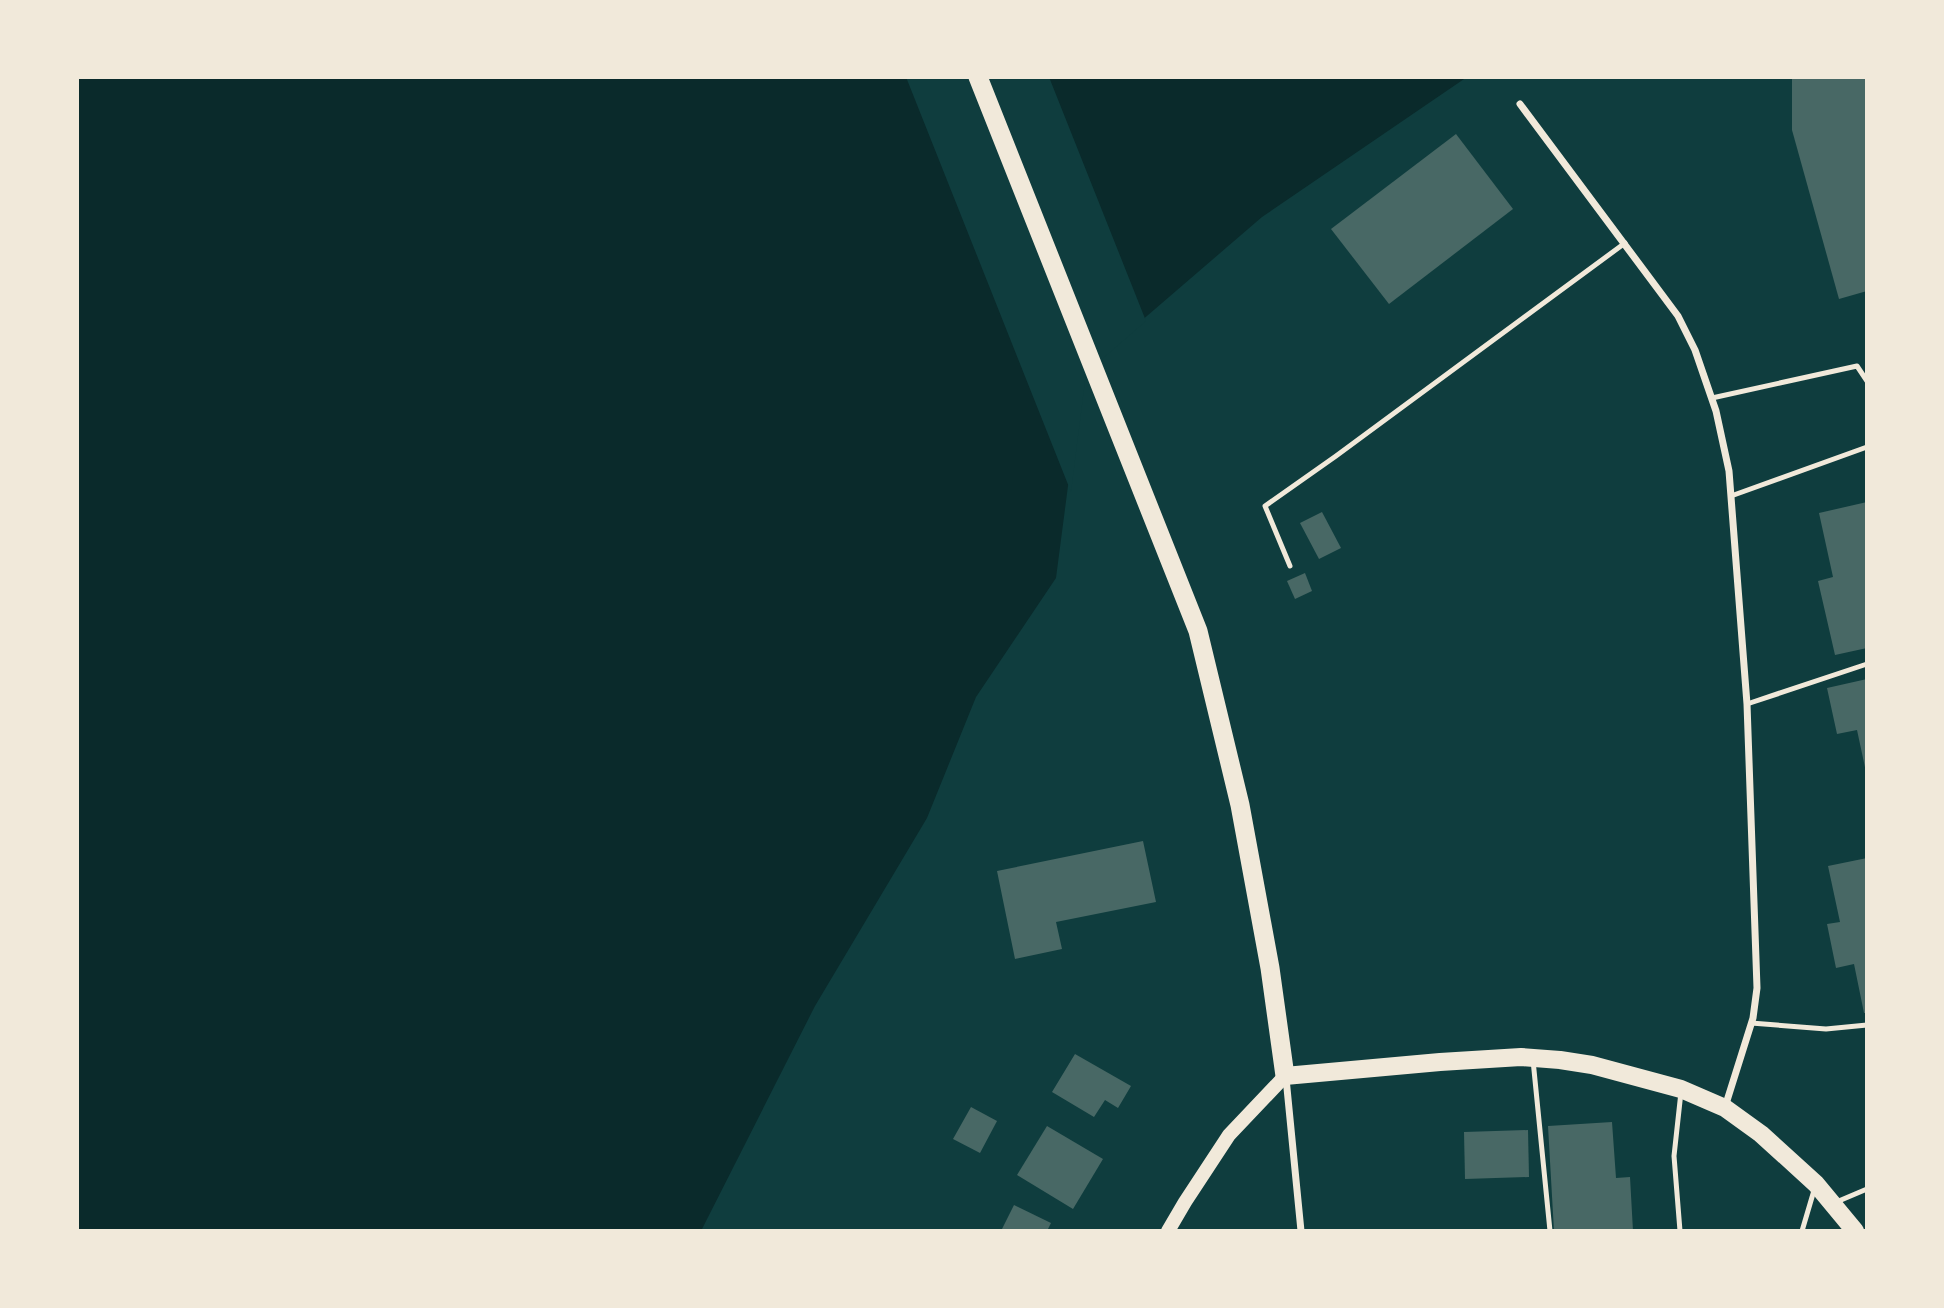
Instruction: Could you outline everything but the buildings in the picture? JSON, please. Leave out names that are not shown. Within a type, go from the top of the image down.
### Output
[{"type":"highway","points":[[978,77],[1198,631],[1240,805],[1270,968],[1285,1076]]},
{"type":"main road","points":[[1168,1231],[1228,1135],[1285,1076],[1521,1057],[1592,1065],[1681,1089],[1725,1108],[1761,1134],[1816,1184],[1855,1231]]},
{"type":"street","points":[[1520,104],[1678,316],[1695,350],[1712,398],[1729,471],[1747,704],[1758,988],[1751,1023],[1725,1108]]},
{"type":"street","points":[[1285,1076],[1301,1231]]},
{"type":"lane","points":[[1290,566],[1265,506],[1625,243]]},
{"type":"lane","points":[[1712,398],[1857,366],[1867,381]]},
{"type":"lane","points":[[1731,496],[1867,447]]},
{"type":"lane","points":[[1747,704],[1867,664]]},
{"type":"lane","points":[[1751,1023],[1826,1029],[1867,1025]]},
{"type":"lane","points":[[1532,1058],[1550,1231]]},
{"type":"lane","points":[[1680,1231],[1674,1156],[1681,1089]]},
{"type":"lane","points":[[1802,1231],[1816,1184]]},
{"type":"lane","points":[[1833,1204],[1867,1189]]},
{"type":"water","points":[[77,77],[1467,77],[1262,217],[1083,371],[1056,578],[976,697],[927,818],[815,1006],[701,1231],[77,1231]]},
{"type":"pier","points":[[906,77],[1049,77],[1146,321],[1086,373],[1071,492]]}]
